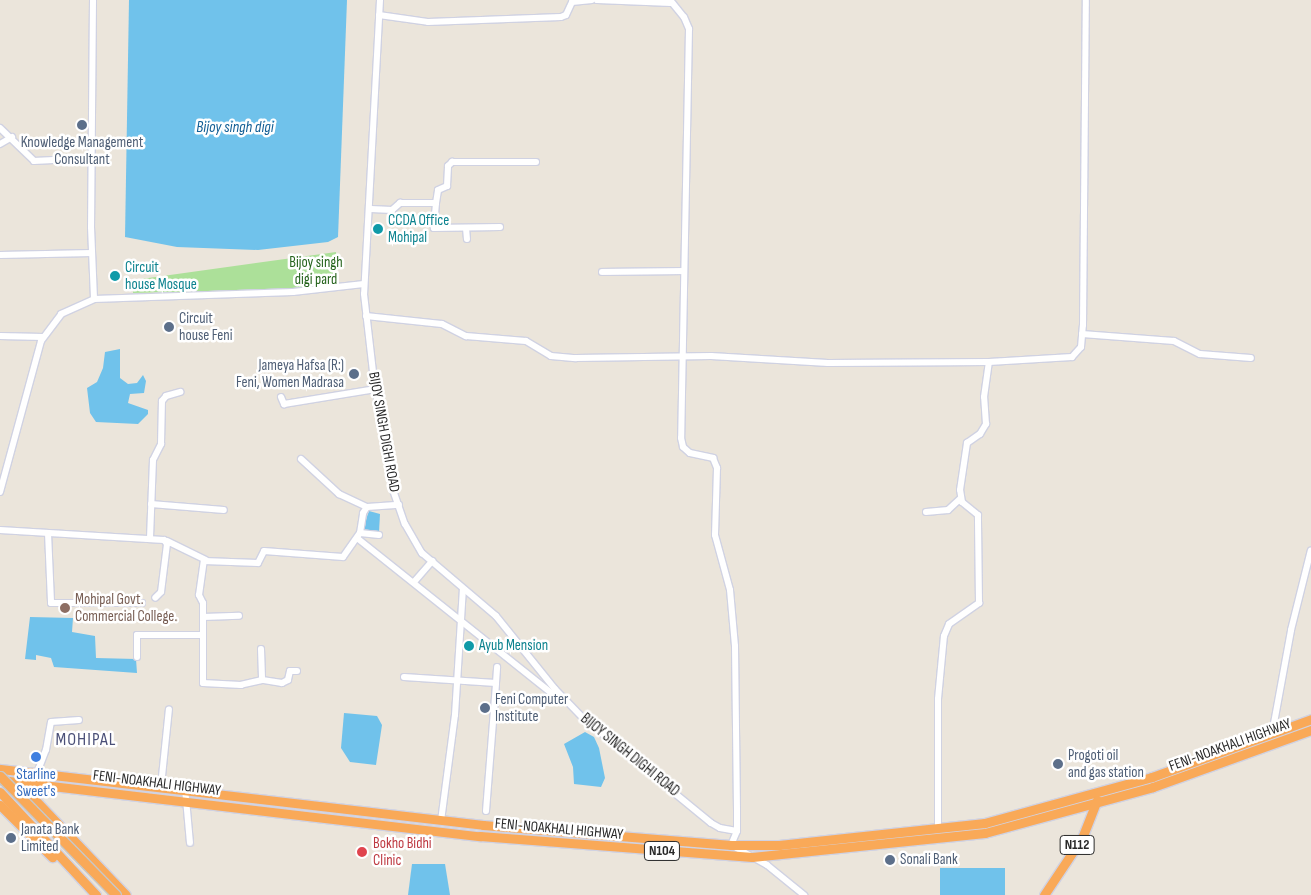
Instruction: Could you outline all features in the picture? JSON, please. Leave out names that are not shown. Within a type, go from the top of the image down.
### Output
[{"type":"highway","name":"FENI-NOAKHALI HIGHWAY","points":[[1,772],[37,773],[185,788],[441,820],[731,845],[779,845],[985,823],[1152,777],[1311,719]]},
{"type":"highway","name":"FENI-NOAKHALI HIGHWAY","points":[[18,782],[185,799],[480,836],[752,857],[985,833],[1153,787],[1311,730]]},
{"type":"highway","points":[[1,772],[18,782],[126,895]]},
{"type":"highway","points":[[1,772],[116,895]]},
{"type":"highway","name":"N112","points":[[1044,895],[1082,838],[1094,804],[1102,791]]},
{"type":"highway","points":[[0,792],[96,895]]},
{"type":"highway","points":[[0,805],[89,895]]},
{"type":"street","points":[[93,0],[92,254],[94,299]]},
{"type":"street","name":"BIJOY SINGH DIGHI ROAD","points":[[380,0],[371,209],[364,284],[366,316],[376,389],[398,505],[414,541],[432,561],[496,616],[555,689],[584,719],[711,822],[720,828],[737,831]]},
{"type":"street","points":[[378,15],[428,22],[561,17],[566,16],[572,2],[592,0]]},
{"type":"street","points":[[598,0],[670,2],[684,16],[689,29],[681,358],[683,447],[690,453],[713,458],[717,468],[715,535],[730,590],[735,646],[737,831],[731,845],[767,865],[804,895]]},
{"type":"street","points":[[366,316],[442,324],[466,336],[526,341],[551,356],[681,358],[711,356],[828,362],[989,362],[1072,357],[1079,353],[1082,334],[1086,0]]},
{"type":"street","points":[[0,128],[12,137],[34,161],[92,158]]},
{"type":"street","points":[[0,144],[12,137]]},
{"type":"street","points":[[500,227],[434,228],[438,190],[448,186],[448,166],[452,162],[536,162]]},
{"type":"street","points":[[371,209],[392,210],[400,202],[436,203]]},
{"type":"street","points":[[466,228],[467,239]]},
{"type":"street","points":[[0,254],[92,254]]},
{"type":"street","points":[[602,272],[683,271]]},
{"type":"street","points":[[0,490],[43,337],[62,314],[94,299],[293,292],[364,284]]},
{"type":"street","points":[[1082,334],[1174,341],[1200,354],[1251,358]]},
{"type":"street","points":[[0,336],[43,337]]},
{"type":"street","points":[[926,512],[941,513],[960,499],[967,443],[980,434],[986,424],[984,396],[989,362]]},
{"type":"street","points":[[281,397],[284,404],[376,389]]},
{"type":"street","points":[[150,538],[153,460],[161,444],[162,401],[166,396],[180,392]]},
{"type":"street","points":[[301,459],[340,494],[367,507],[398,505]]},
{"type":"street","points":[[938,828],[938,699],[944,636],[949,624],[979,603],[978,515],[960,499]]},
{"type":"street","points":[[151,504],[224,510]]},
{"type":"street","points":[[0,530],[150,538],[167,541],[206,560],[258,563],[264,551],[343,557],[358,535],[363,513],[367,507]]},
{"type":"street","points":[[48,533],[51,603],[142,603]]},
{"type":"street","points":[[358,535],[379,535]]},
{"type":"street","points":[[358,535],[567,707]]},
{"type":"street","points":[[155,598],[161,592],[167,541]]},
{"type":"street","points":[[1272,734],[1290,630],[1311,550]]},
{"type":"street","points":[[206,560],[201,569],[199,594],[203,617],[203,683],[240,685],[262,680],[282,684],[288,680],[290,671],[297,671]]},
{"type":"street","points":[[414,582],[432,561]]},
{"type":"street","points":[[441,820],[456,715],[456,680],[463,589]]},
{"type":"street","points":[[203,617],[239,616]]},
{"type":"street","points":[[137,657],[136,635],[202,636]]},
{"type":"street","points":[[261,649],[262,680]]},
{"type":"street","points":[[486,811],[497,667]]},
{"type":"street","points":[[404,677],[496,683]]},
{"type":"street","points":[[161,786],[169,708]]},
{"type":"street","points":[[37,773],[46,750],[51,722],[79,720]]},
{"type":"street","points":[[185,788],[190,843]]},
{"type":"green space","name":"Bijoy singh digi pard","points":[[336,252],[336,285],[281,289],[133,293],[134,280]]},
{"type":"water","name":"Bijoy singh digi","points":[[129,0],[347,0],[338,237],[328,242],[258,250],[177,247],[125,237]]},
{"type":"water","points":[[120,349],[120,378],[128,384],[137,383],[143,375],[146,381],[144,393],[130,394],[128,403],[148,410],[148,414],[138,424],[96,422],[90,413],[87,388],[97,382],[103,368],[105,352]]},
{"type":"water","points":[[369,511],[380,514],[379,532],[362,531]]},
{"type":"water","points":[[30,617],[73,618],[72,632],[95,636],[96,658],[136,659],[137,673],[54,667],[51,658],[36,655],[36,660],[25,659]]},
{"type":"water","points":[[344,713],[377,716],[382,725],[376,765],[350,762],[341,748]]},
{"type":"water","points":[[585,732],[594,737],[599,748],[605,778],[601,787],[574,784],[573,767],[564,744]]},
{"type":"water","points":[[412,864],[445,864],[450,895],[408,895]]},
{"type":"water","points":[[940,868],[1005,868],[1005,895],[940,895]]},
{"type":"place","name":"Knowledge Management Consultant","points":[[82,125]]},
{"type":"place","name":"CCDA Office Mohipal","points":[[378,229]]},
{"type":"place","name":"Circuit house Mosque","points":[[115,276]]},
{"type":"place","name":"Circuit house Feni","points":[[169,327]]},
{"type":"place","name":"Jameya Hafsa (R:) Feni, Women Madrasa","points":[[354,374]]},
{"type":"place","name":"Mohipal Govt. Commercial College.","points":[[65,608]]},
{"type":"place","name":"Ayub Mension","points":[[469,646]]},
{"type":"place","name":"Feni Computer Institute","points":[[485,708]]},
{"type":"place","name":"Starline Sweet's","points":[[36,757]]},
{"type":"place","name":"Progoti oil and gas station","points":[[1058,764]]},
{"type":"place","name":"Janata Bank Limited","points":[[11,838]]},
{"type":"place","name":"Bokho Bidhi Clinic","points":[[362,852]]},
{"type":"place","name":"Sonali Bank","points":[[890,860]]},
{"type":"district","name":"MOHIPAL","points":[[86,740]]}]
